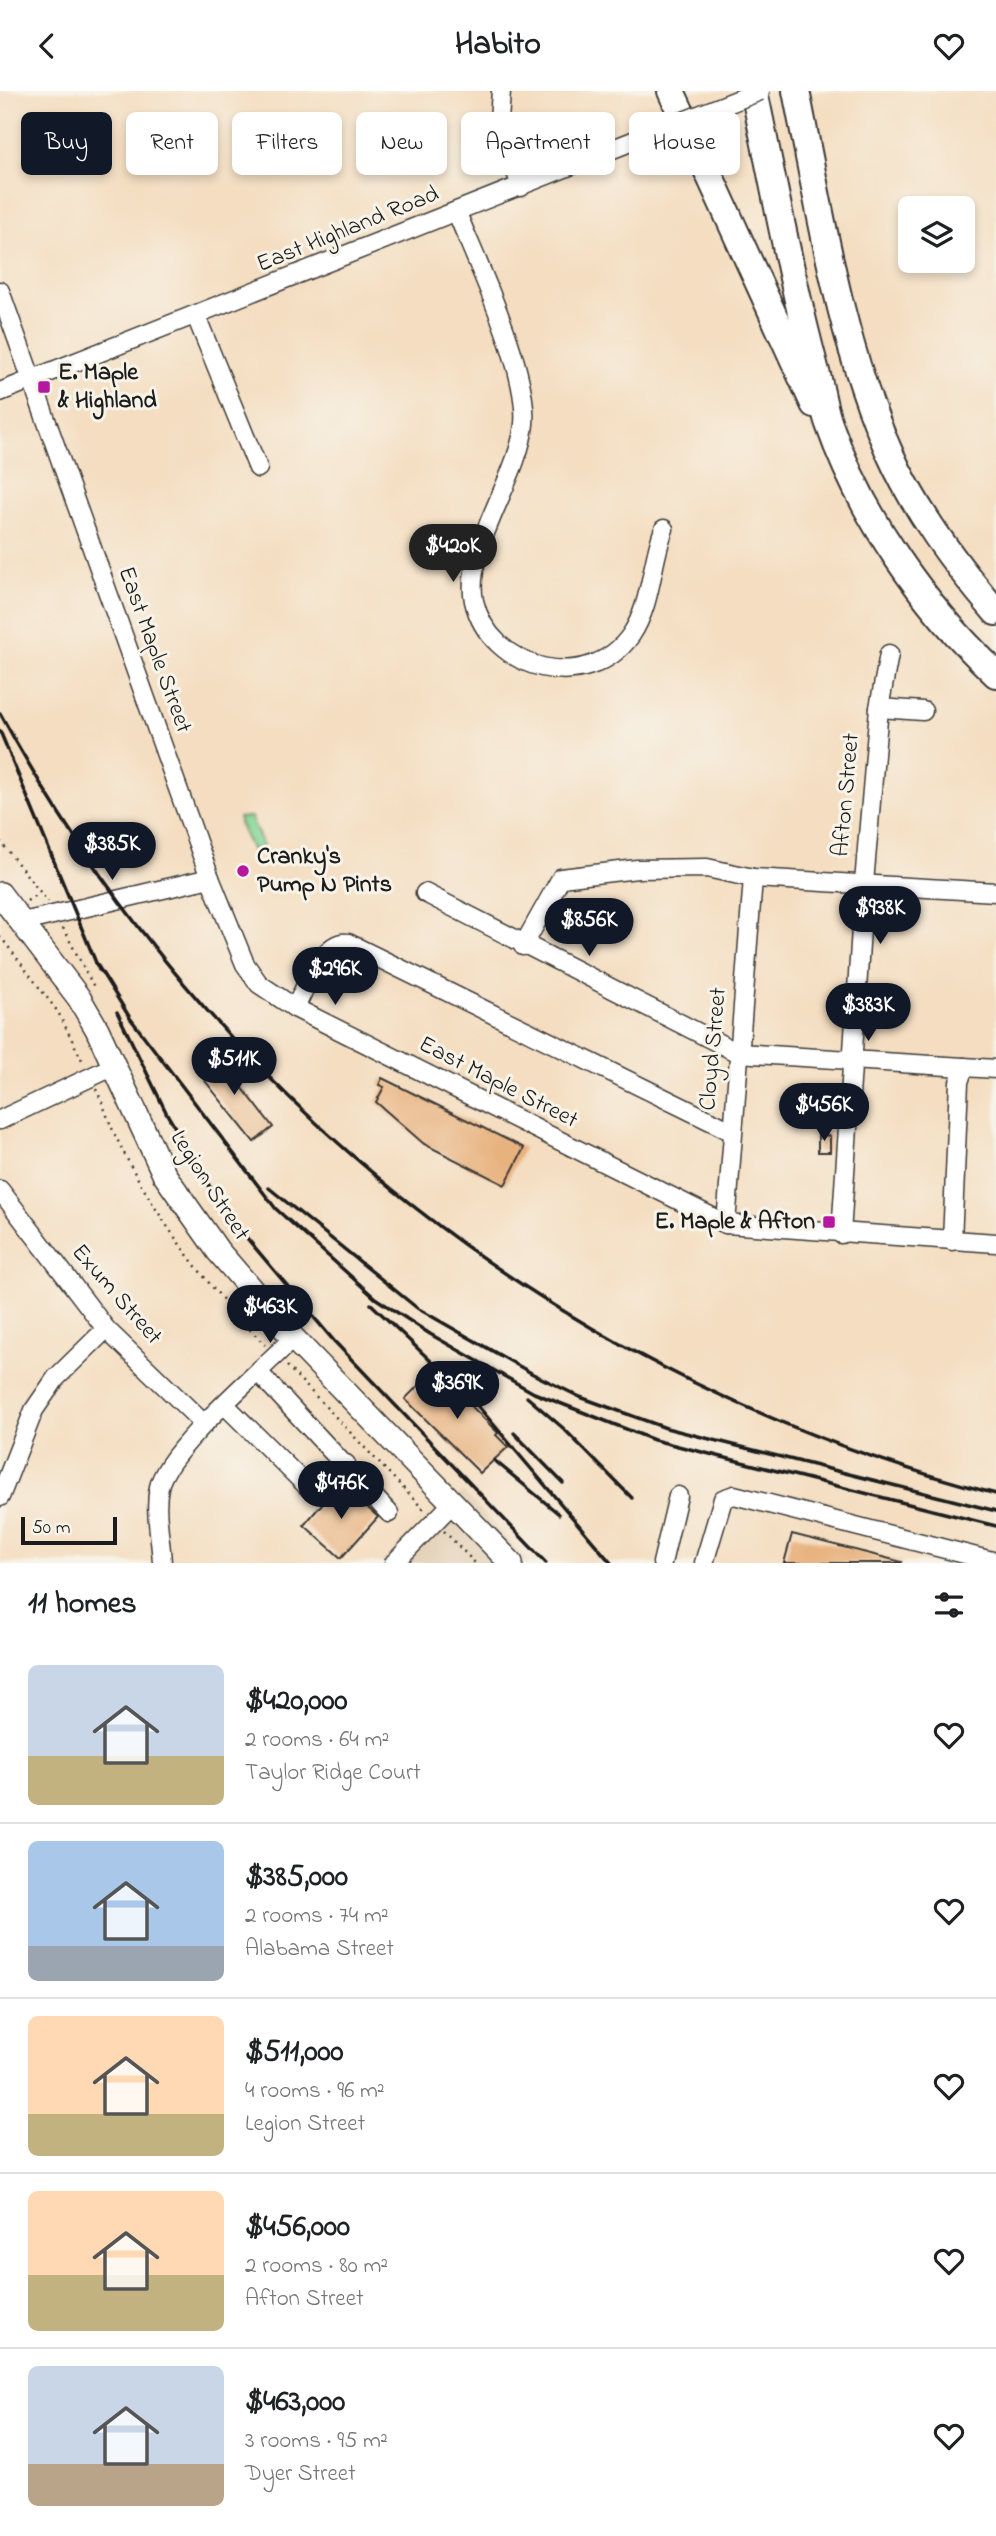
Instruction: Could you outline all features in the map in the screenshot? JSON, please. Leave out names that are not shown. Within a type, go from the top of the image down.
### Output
[{"type":"highway","points":[[671,91],[808,396],[828,422]]},
{"type":"highway","points":[[757,91],[792,272],[828,422],[849,469],[902,564],[933,607],[996,674]]},
{"type":"highway","points":[[796,91],[850,347],[866,395],[891,457],[925,517],[960,570],[996,613]]},
{"type":"main road","name":"Legion Street","points":[[0,894],[79,997],[97,1029],[112,1067],[164,1174],[190,1214],[293,1338],[511,1563]]},
{"type":"street","points":[[501,91],[499,121],[521,187]]},
{"type":"street","name":"East Highland Road","points":[[0,392],[457,213],[757,91]]},
{"type":"street","points":[[457,213],[518,371],[524,408],[522,437],[515,460],[474,569],[474,599],[489,633],[515,657],[535,667],[571,670],[603,659],[625,642],[639,621],[663,529]]},
{"type":"street","name":"East Maple Street","points":[[0,291],[4,318],[32,381],[210,878],[245,964],[260,984],[295,1009],[726,1224],[996,1243]]},
{"type":"street","points":[[196,316],[258,468]]},
{"type":"street","name":"Afton Street","points":[[841,1234],[864,883],[879,708],[889,654]]},
{"type":"street","points":[[879,708],[923,711]]},
{"type":"street","points":[[523,946],[561,878],[637,869],[707,868],[753,878],[996,892]]},
{"type":"street","points":[[23,922],[210,878]]},
{"type":"street","name":"Cloyd Street","points":[[726,1224],[753,878]]},
{"type":"street","points":[[425,893],[523,946],[738,1053],[996,1069]]},
{"type":"street","points":[[295,1009],[327,949],[341,942],[348,943],[732,1131]]},
{"type":"street","points":[[0,1120],[112,1067]]},
{"type":"street","points":[[952,1241],[959,1082],[964,1067]]},
{"type":"street","name":"Exum Street","points":[[0,1190],[106,1329],[204,1424]]},
{"type":"street","points":[[2,1485],[34,1410],[56,1378],[106,1329]]},
{"type":"street","points":[[162,1563],[159,1485],[171,1461],[204,1424],[293,1338]]},
{"type":"street","points":[[259,1373],[389,1513]]},
{"type":"street","points":[[225,1405],[308,1487],[318,1488],[346,1464]]},
{"type":"street","points":[[704,1563],[723,1499],[734,1495],[996,1562]]},
{"type":"street","points":[[662,1563],[678,1496]]},
{"type":"street","points":[[394,1563],[453,1503]]},
{"type":"path","points":[[0,841],[38,893],[53,907]]},
{"type":"path","points":[[58,922],[97,995]]},
{"type":"shaded area","points":[[463,1492],[530,1563],[382,1563]]},
{"type":"green space","points":[[251,817],[263,847],[252,851],[239,823],[239,818]]},
{"type":"building","points":[[213,1050],[273,1127],[254,1142],[202,1077],[207,1073],[198,1061]]},
{"type":"building","points":[[382,1078],[524,1148],[505,1185],[424,1144],[376,1102],[384,1087],[379,1085]]},
{"type":"building","points":[[818,1134],[830,1136],[830,1152],[818,1152]]},
{"type":"building","points":[[435,1369],[498,1433],[496,1435],[508,1447],[480,1473],[405,1399]]},
{"type":"building","points":[[340,1483],[378,1517],[341,1558],[304,1525]]},
{"type":"building","points":[[792,1534],[902,1562],[784,1563]]},
{"type":"railway","points":[[0,713],[86,854],[184,984],[294,1102],[416,1208],[548,1301],[689,1380],[838,1445],[996,1494]]},
{"type":"railway","points":[[0,731],[99,970]]},
{"type":"railway","points":[[96,963],[130,1018],[276,1209],[375,1298],[430,1334],[534,1393],[654,1440],[996,1526]]},
{"type":"railway","points":[[117,1012],[167,1114],[224,1211],[334,1341],[546,1563]]},
{"type":"railway","points":[[269,1188],[417,1308],[533,1374],[580,1397],[666,1428],[996,1511]]},
{"type":"railway","points":[[371,1304],[477,1405],[611,1563]]},
{"type":"railway","points":[[527,1397],[563,1428],[632,1498]]},
{"type":"railway","points":[[514,1433],[563,1483]]},
{"type":"railway","points":[[494,1460],[559,1514]]},
{"type":"place","name":"E. Maple & Highland","points":[[44,387]]},
{"type":"place","name":"Cranky's Pump N Pints","points":[[243,871]]},
{"type":"place","name":"E. Maple & Afton","points":[[829,1222]]}]
